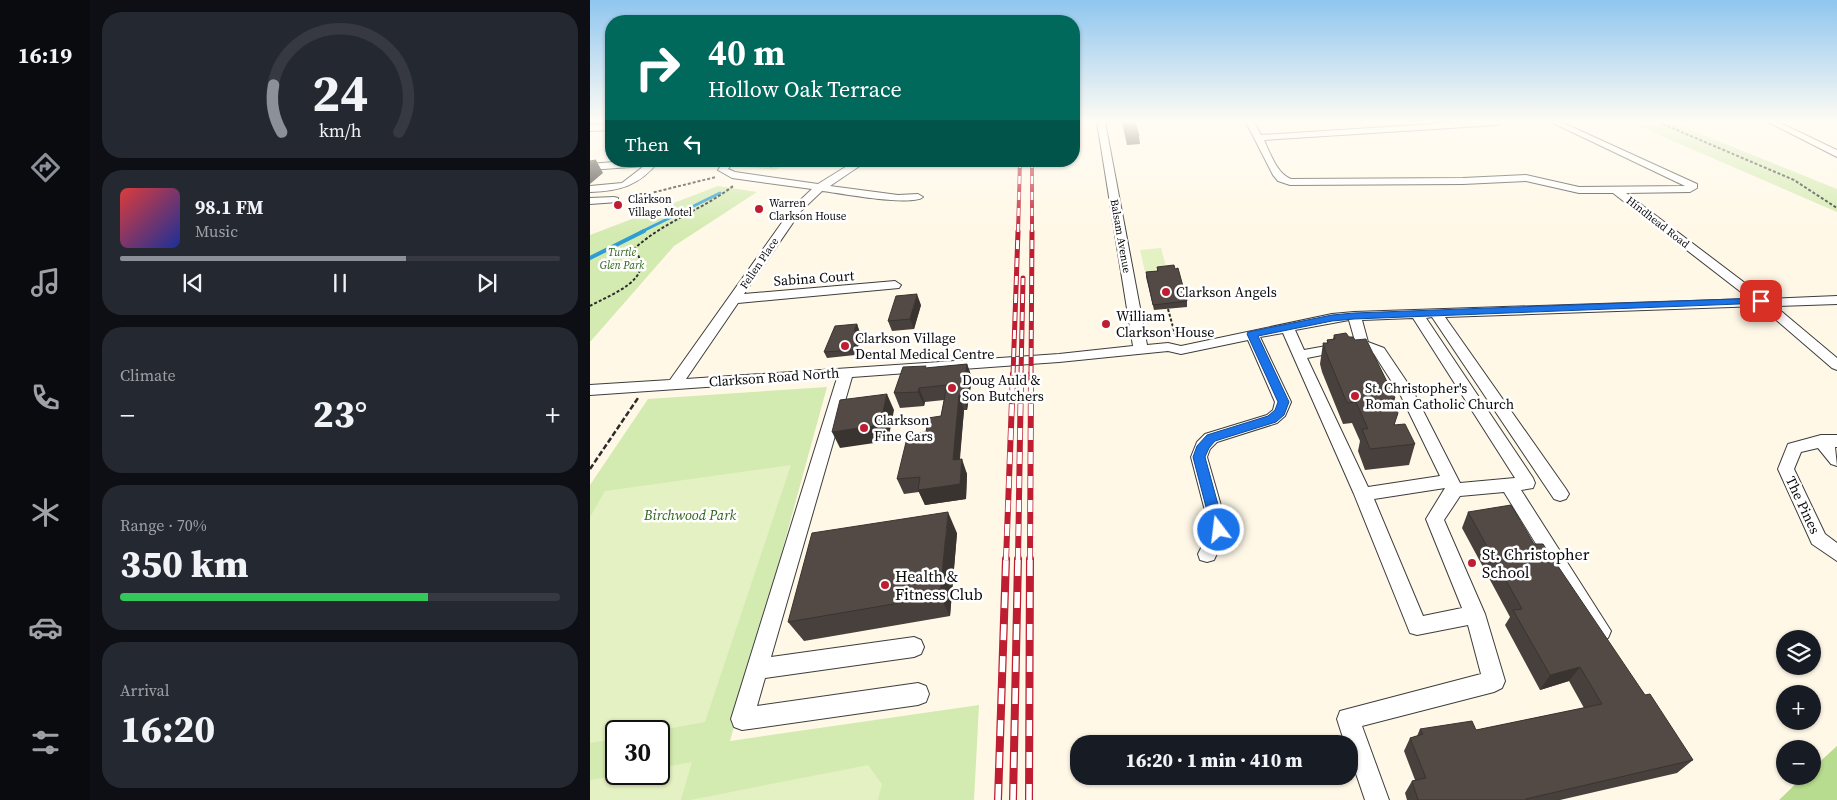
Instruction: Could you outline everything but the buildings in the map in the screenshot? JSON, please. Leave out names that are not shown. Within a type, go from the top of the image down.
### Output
[{"type":"street","name":"Balsam Avenue","points":[[1108,159],[1141,350]]},
{"type":"street","points":[[1269,159],[1281,179],[1290,182],[1463,181],[1526,178],[1579,190],[1618,191]]},
{"type":"street","name":"Hindhead Road","points":[[1618,191],[1646,188],[1690,189],[1693,186],[1636,159]]},
{"type":"street","points":[[590,167],[605,164]]},
{"type":"street","points":[[590,189],[616,188],[629,185],[648,167]]},
{"type":"street","points":[[725,167],[723,170],[728,174],[744,177],[898,198],[918,197]]},
{"type":"street","name":"Fellen Place","points":[[675,384],[790,216],[819,188],[852,167]]},
{"type":"street","name":"Hindhead Road","points":[[1618,191],[1761,301],[1837,365]]},
{"type":"street","points":[[590,201],[614,200]]},
{"type":"street","name":"Sabina Court","points":[[735,299],[895,285]]},
{"type":"street","name":"Clarkson Road North","points":[[590,390],[1141,350],[1172,342],[1181,350],[1230,341],[1246,335],[1286,327],[1354,316],[1761,301],[1837,300]]},
{"type":"street","points":[[1363,494],[1452,485],[1510,486],[1527,483],[1417,314]]},
{"type":"street","points":[[1436,314],[1560,494]]},
{"type":"street","points":[[1354,316],[1362,345]]},
{"type":"street","points":[[1286,327],[1363,494],[1417,626],[1475,614]]},
{"type":"street","points":[[1207,554],[1219,530],[1199,457],[1203,446],[1211,438],[1272,419],[1280,412],[1283,402],[1246,335]]},
{"type":"street","points":[[1300,355],[1362,345],[1379,351],[1408,395],[1452,485]]},
{"type":"street","points":[[846,372],[742,718],[918,694]]},
{"type":"street","name":"The Pines","points":[[1837,460],[1829,441],[1794,448],[1786,469],[1818,539],[1837,553]]},
{"type":"street","points":[[1377,800],[1348,719],[1494,681],[1475,614],[1435,519],[1452,485]]},
{"type":"street","points":[[1510,486],[1610,646]]},
{"type":"street","points":[[756,668],[914,647]]},
{"type":"path","points":[[1746,159],[1794,180],[1837,208]]},
{"type":"path","points":[[628,194],[647,194],[728,174]]},
{"type":"path","points":[[590,306],[635,280],[642,272],[642,261],[634,249],[642,241],[696,208],[716,200],[744,177]]},
{"type":"path","points":[[1168,309],[1172,342]]},
{"type":"path","points":[[590,469],[609,439],[648,386]]},
{"type":"green space","points":[[1715,159],[1763,159],[1837,189],[1837,212]]},
{"type":"green space","points":[[747,167],[781,167],[775,170]]},
{"type":"green space","name":"Turtle Glen Park","points":[[718,186],[757,192],[674,246],[590,342],[590,235]]},
{"type":"green space","points":[[1161,248],[1167,270],[1145,272],[1140,250]]},
{"type":"green space","name":"Birchwood Park","points":[[827,387],[730,741],[979,705],[974,800],[590,800],[590,485],[648,399]]},
{"type":"green space","points":[[791,465],[705,722],[670,728],[670,720],[605,720],[605,741],[590,743],[590,517],[605,491]]},
{"type":"green space","points":[[1837,746],[1837,800],[1779,800],[1795,785],[1821,785],[1821,761]]},
{"type":"green space","points":[[692,762],[681,800],[590,800],[590,780],[605,778],[605,785],[670,785],[670,766]]},
{"type":"green space","points":[[868,765],[882,784],[878,800],[690,800]]},
{"type":"waterway","points":[[641,232],[720,193]]},
{"type":"waterway","points":[[590,258],[644,231]]},
{"type":"railway","points":[[1018,232],[1020,167]]},
{"type":"railway","points":[[1032,167],[1032,231]]},
{"type":"railway","points":[[1013,375],[1018,231]]},
{"type":"railway","points":[[1031,375],[1032,231]]},
{"type":"railway","points":[[1021,375],[1023,278]]},
{"type":"railway","points":[[1006,560],[1013,374]]},
{"type":"railway","points":[[1018,560],[1021,374]]},
{"type":"railway","points":[[1030,560],[1031,374]]},
{"type":"railway","points":[[998,800],[1006,559]]},
{"type":"railway","points":[[1013,800],[1018,559]]},
{"type":"railway","points":[[1029,800],[1030,559]]},
{"type":"place","name":"Clarkson Village Motel","points":[[618,205]]},
{"type":"place","name":"Warren Clarkson House","points":[[759,209]]},
{"type":"place","name":"Clarkson Angels","points":[[1166,292]]},
{"type":"place","name":"William Clarkson House","points":[[1106,324]]},
{"type":"place","name":"Clarkson Village Dental Medical Centre","points":[[845,346]]},
{"type":"place","name":"Doug Auld & Son Butchers","points":[[952,388]]},
{"type":"place","name":"St. Christopher's Roman Catholic Church","points":[[1355,396]]},
{"type":"place","name":"Clarkson Fine Cars","points":[[864,428]]},
{"type":"place","name":"St. Christopher School","points":[[1472,563]]},
{"type":"place","name":"Health & Fitness Club","points":[[885,585]]},
{"type":"route","points":[[1219,530],[1199,457],[1203,446],[1211,438],[1272,419],[1280,412],[1283,402],[1252,334],[1332,318],[1354,316],[1761,301]]}]
